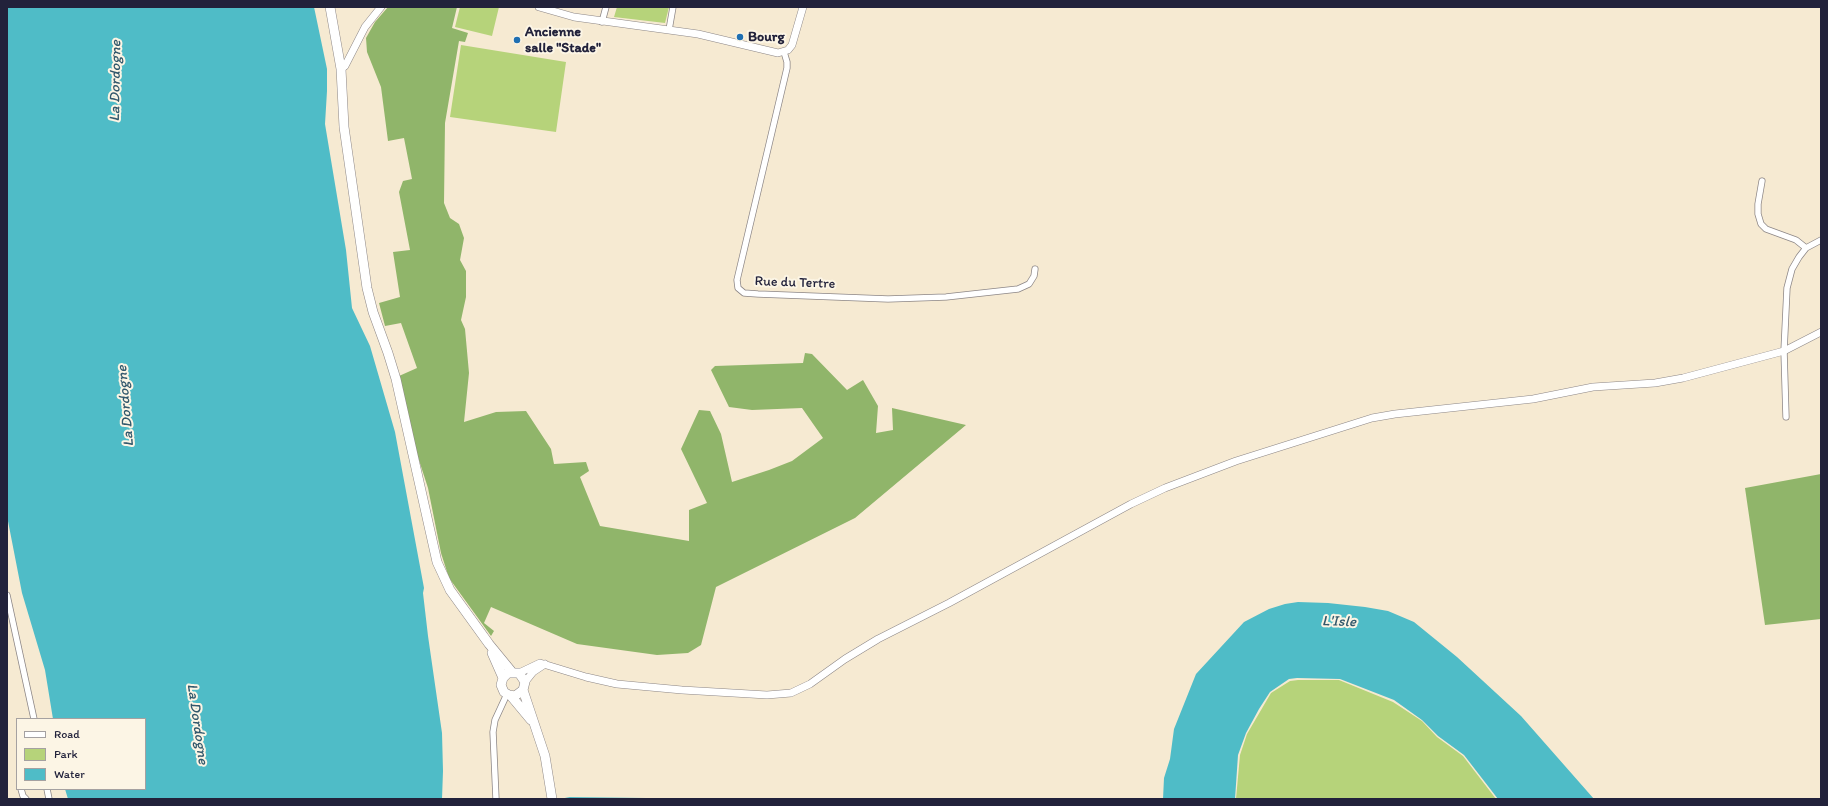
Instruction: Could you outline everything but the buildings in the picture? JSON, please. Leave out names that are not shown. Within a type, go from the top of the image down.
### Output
[{"type":"main road","points":[[330,7],[341,69],[344,126],[367,288],[373,312],[396,379],[437,562],[450,590],[489,644],[515,672],[524,679],[524,686],[548,772],[552,799]]},
{"type":"main road","points":[[489,644],[503,678],[502,688],[534,723]]},
{"type":"main road","points":[[503,678],[515,672]]},
{"type":"main road","points":[[509,695],[518,695],[524,686]]},
{"type":"street","points":[[341,69],[345,66],[365,28],[381,7]]},
{"type":"street","points":[[539,7],[574,17],[669,30],[734,42],[771,52],[784,52],[792,45],[803,7]]},
{"type":"street","points":[[602,22],[606,7]]},
{"type":"street","points":[[669,30],[673,7]]},
{"type":"street","name":"Rue du Tertre","points":[[784,52],[787,68],[737,280],[738,288],[744,293],[758,294],[888,299],[946,297],[1018,290],[1029,284],[1034,276],[1035,269]]},
{"type":"street","points":[[1762,181],[1758,204],[1758,214],[1761,224],[1766,229],[1796,240],[1806,248]]},
{"type":"street","points":[[1786,417],[1784,351],[1787,288],[1792,269],[1806,248],[1821,240]]},
{"type":"street","points":[[515,672],[536,664],[546,664],[586,677],[617,684],[762,695],[791,693],[810,684],[845,658],[878,638],[949,603],[1131,504],[1165,488],[1236,461],[1372,418],[1395,414],[1533,399],[1593,387],[1655,383],[1683,378],[1784,351],[1821,332]]},
{"type":"street","points":[[7,595],[34,718]]},
{"type":"street","points":[[524,686],[534,672],[546,664]]},
{"type":"street","points":[[496,799],[492,748],[493,732],[495,720],[509,695]]},
{"type":"street","points":[[21,790],[23,796],[26,799]]},
{"type":"green space","points":[[388,7],[457,7],[452,28],[468,33],[465,42],[459,41],[445,123],[444,203],[450,218],[459,224],[464,238],[460,260],[466,271],[466,297],[461,320],[465,329],[469,373],[464,422],[496,412],[526,411],[551,449],[554,464],[586,462],[589,471],[580,477],[600,526],[689,541],[689,510],[707,503],[681,449],[699,410],[710,411],[721,434],[732,482],[792,461],[823,438],[802,408],[752,410],[729,407],[711,370],[715,366],[803,363],[805,353],[812,354],[847,390],[863,380],[878,406],[876,433],[893,430],[892,408],[966,425],[855,518],[716,587],[701,645],[688,653],[657,655],[577,644],[491,607],[484,623],[494,631],[491,636],[449,578],[441,553],[428,488],[416,451],[399,376],[417,368],[401,323],[385,326],[379,303],[400,297],[393,252],[410,250],[399,192],[403,181],[412,179],[404,138],[388,141],[381,87],[367,52],[366,38],[375,22]]},
{"type":"green space","points":[[460,7],[499,7],[492,36],[455,27]]},
{"type":"green space","points":[[617,7],[669,7],[665,23],[614,17]]},
{"type":"green space","points":[[461,45],[566,62],[556,132],[450,117]]},
{"type":"green space","points":[[1821,474],[1821,619],[1765,625],[1745,488]]},
{"type":"green space","points":[[1339,680],[1393,702],[1422,721],[1437,737],[1463,756],[1496,799],[1236,799],[1240,755],[1247,734],[1271,693],[1290,681]]},
{"type":"water","name":"La Dordogne","points":[[7,7],[314,7],[327,69],[325,124],[346,250],[352,308],[370,346],[395,432],[424,588],[423,593],[428,636],[442,733],[442,799],[68,799],[65,790],[146,790],[146,718],[53,718],[45,670],[22,593],[7,516]]},
{"type":"water","name":"L'Isle","points":[[1298,602],[1328,603],[1365,607],[1388,611],[1414,622],[1457,657],[1521,716],[1594,799],[1498,799],[1464,755],[1438,736],[1422,720],[1394,700],[1340,679],[1297,678],[1289,679],[1270,692],[1246,733],[1238,755],[1235,799],[1163,799],[1164,778],[1170,759],[1174,729],[1196,674],[1244,622],[1269,609]]},
{"type":"waterway","points":[[565,799],[646,799]]},
{"type":"place","name":"Bourg","points":[[740,37]]},
{"type":"place","name":"Ancienne salle \"Stade\"","points":[[517,40]]}]
